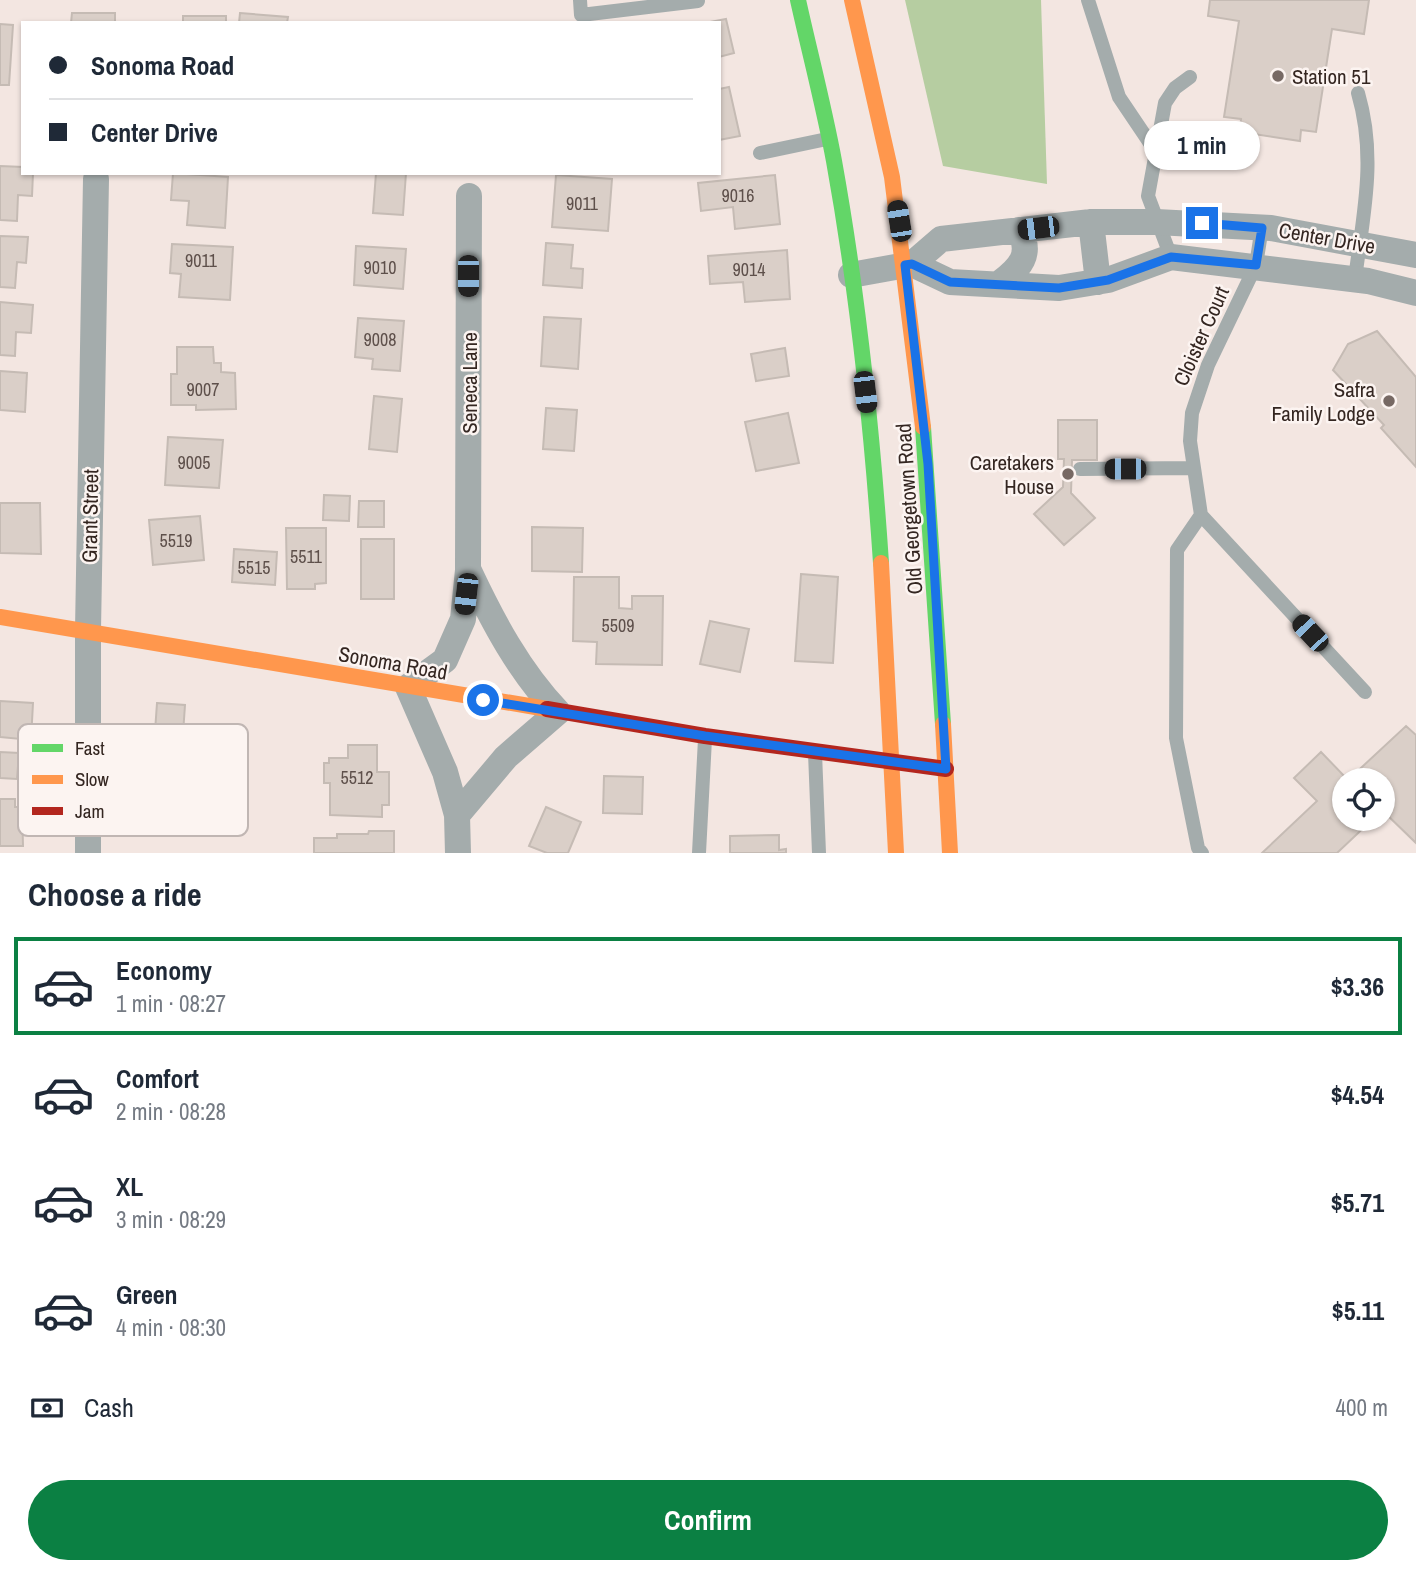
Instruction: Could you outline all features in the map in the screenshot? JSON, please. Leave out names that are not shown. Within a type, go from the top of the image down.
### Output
[{"type":"main road","name":"Old Georgetown Road","points":[[798,0],[829,139],[851,275],[879,531],[896,853]]},
{"type":"main road","name":"Old Georgetown Road","points":[[852,0],[909,264],[928,464],[950,853]]},
{"type":"main road","name":"Sonoma Road","points":[[0,617],[88,630],[408,688],[705,736],[946,769]]},
{"type":"street","name":"Grant Street","points":[[88,724],[96,179]]},
{"type":"street","name":"Seneca Lane","points":[[408,688],[445,660],[463,619],[468,570],[468,196]]},
{"type":"street","name":"Center Drive","points":[[1416,255],[1360,242],[1262,228],[1156,222],[1091,222],[941,239],[909,264],[950,282],[1059,288],[1098,282],[1171,257],[1256,265],[1355,279],[1416,293]]},
{"type":"street","points":[[1091,222],[1098,282]]},
{"type":"street","points":[[1000,283],[1016,270],[1023,259],[1026,249],[1019,230]]},
{"type":"street","points":[[851,275],[909,264]]},
{"type":"street","name":"Seneca Lane","points":[[468,570],[487,610],[529,681],[558,712]]},
{"type":"street","points":[[408,688],[430,734],[457,815],[458,853]]},
{"type":"street","points":[[457,815],[506,757],[558,712]]},
{"type":"lane","points":[[1088,0],[1119,97],[1156,152]]},
{"type":"lane","points":[[581,12],[698,1]]},
{"type":"lane","points":[[1171,257],[1148,196],[1165,103],[1175,88],[1190,78]]},
{"type":"lane","points":[[1355,279],[1369,181],[1366,120],[1358,93]]},
{"type":"lane","points":[[760,153],[829,139]]},
{"type":"lane","name":"Cloister Court","points":[[1200,515],[1190,441],[1198,389],[1256,265],[1262,228]]},
{"type":"lane","points":[[1080,469],[1192,468]]},
{"type":"lane","points":[[1202,853],[1198,848],[1176,738],[1177,550],[1200,515],[1365,692]]},
{"type":"lane","points":[[699,853],[705,736]]},
{"type":"lane","points":[[815,752],[819,853]]},
{"type":"green space","points":[[905,0],[1041,0],[1047,184],[943,166]]},
{"type":"building","name":"Station 51","points":[[1210,0],[1369,0],[1364,34],[1332,29],[1316,132],[1301,130],[1300,141],[1240,132],[1241,119],[1224,117],[1239,21],[1208,16]]},
{"type":"building","points":[[72,13],[115,13],[115,21],[71,21]]},
{"type":"building","points":[[240,13],[288,17],[287,21],[239,21]]},
{"type":"building","points":[[183,16],[226,16],[226,21],[183,21]]},
{"type":"building","points":[[726,19],[734,53],[721,56],[721,21],[716,21]]},
{"type":"building","points":[[0,24],[13,25],[9,85],[0,85]]},
{"type":"building","points":[[729,87],[740,136],[721,140],[721,89]]},
{"type":"building","points":[[0,166],[21,167],[21,175],[33,175],[32,196],[18,195],[17,221],[0,220]]},
{"type":"building","points":[[173,175],[228,177],[225,228],[187,225],[189,201],[171,200]]},
{"type":"building","points":[[376,175],[406,175],[403,215],[373,213]]},
{"type":"building","points":[[556,175],[612,179],[608,231],[552,227]]},
{"type":"building","points":[[775,175],[780,224],[735,229],[733,207],[701,211],[698,183]]},
{"type":"building","points":[[0,236],[28,237],[26,263],[17,262],[15,288],[0,287]]},
{"type":"building","points":[[546,243],[573,245],[571,268],[583,269],[582,288],[543,285]]},
{"type":"building","points":[[172,244],[233,247],[230,300],[179,297],[181,274],[170,273]]},
{"type":"building","points":[[356,246],[406,249],[403,289],[354,285]]},
{"type":"building","points":[[787,250],[790,299],[745,302],[743,282],[710,284],[708,256]]},
{"type":"building","points":[[0,302],[33,305],[31,333],[16,332],[15,356],[0,355]]},
{"type":"building","points":[[544,317],[581,319],[578,369],[541,366]]},
{"type":"building","points":[[358,318],[404,321],[400,371],[372,369],[373,359],[355,357]]},
{"type":"building","name":"Safra Family Lodge","points":[[1377,331],[1416,377],[1416,467],[1381,428],[1384,425],[1333,370],[1348,344]]},
{"type":"building","points":[[177,347],[213,347],[214,363],[221,363],[221,372],[235,373],[236,409],[196,410],[196,405],[171,405],[171,374],[177,374]]},
{"type":"building","points":[[785,348],[789,376],[756,381],[751,354]]},
{"type":"building","points":[[0,371],[27,373],[25,412],[0,410]]},
{"type":"building","points":[[374,396],[402,399],[397,452],[369,449]]},
{"type":"building","points":[[546,408],[577,410],[574,451],[543,449]]},
{"type":"building","points":[[788,413],[799,463],[756,471],[745,422]]},
{"type":"building","name":"Caretakers House","points":[[1058,420],[1097,420],[1097,460],[1072,460],[1071,493],[1095,518],[1064,545],[1034,514],[1063,487],[1064,459],[1058,459]]},
{"type":"building","points":[[168,437],[223,440],[219,488],[165,485]]},
{"type":"building","points":[[324,495],[350,496],[349,521],[323,520]]},
{"type":"building","points":[[359,501],[384,501],[384,527],[358,527]]},
{"type":"building","points":[[0,503],[40,503],[41,554],[0,553]]},
{"type":"building","points":[[200,516],[204,560],[153,565],[149,520]]},
{"type":"building","points":[[532,527],[583,528],[582,572],[532,571]]},
{"type":"building","points":[[286,528],[326,528],[326,583],[315,584],[315,589],[287,589]]},
{"type":"building","points":[[361,539],[394,539],[394,599],[361,599]]},
{"type":"building","points":[[234,549],[277,552],[275,585],[232,582]]},
{"type":"building","points":[[801,574],[838,577],[833,663],[795,661]]},
{"type":"building","points":[[574,577],[619,577],[619,608],[632,609],[632,596],[663,596],[662,665],[596,664],[597,642],[573,641]]},
{"type":"building","points":[[710,621],[749,629],[740,672],[700,664]]},
{"type":"building","points":[[0,701],[33,703],[32,724],[18,724],[18,739],[0,737]]},
{"type":"building","points":[[157,703],[185,705],[184,724],[156,724]]},
{"type":"building","points":[[1406,726],[1416,735],[1416,843],[1395,823],[1395,768],[1361,768]]},
{"type":"building","points":[[348,745],[377,745],[377,772],[389,772],[389,805],[382,805],[382,817],[330,815],[330,783],[324,783],[324,763],[329,763],[329,758],[348,758]]},
{"type":"building","points":[[0,752],[18,753],[17,779],[0,778]]},
{"type":"building","points":[[1321,752],[1336,768],[1332,768],[1332,831],[1360,831],[1337,853],[1262,853],[1317,801],[1294,778]]},
{"type":"building","points":[[604,776],[643,777],[642,814],[603,813]]},
{"type":"building","points":[[0,799],[15,799],[15,807],[18,807],[18,836],[23,836],[23,846],[0,846]]},
{"type":"building","points":[[546,807],[581,822],[568,853],[547,853],[529,846]]},
{"type":"building","points":[[369,831],[394,831],[394,853],[314,853],[314,838],[337,838],[337,834],[368,834]]},
{"type":"building","points":[[779,835],[779,850],[786,849],[786,853],[730,853],[730,836]]},
{"type":"traffic: fast","points":[[798,0],[843,211],[869,412],[881,563]]},
{"type":"traffic: fast","points":[[923,427],[943,724]]},
{"type":"traffic: slow","points":[[852,0],[892,177],[923,427]]},
{"type":"traffic: slow","points":[[881,563],[896,853]]},
{"type":"traffic: slow","points":[[0,617],[547,709]]},
{"type":"traffic: slow","points":[[943,724],[950,853]]},
{"type":"traffic: jam","points":[[547,709],[705,736],[946,769]]},
{"type":"place","name":"Station 51","points":[[1278,76]]},
{"type":"place","name":"Safra Family Lodge","points":[[1389,401]]},
{"type":"place","name":"Caretakers House","points":[[1068,474]]},
{"type":"route","points":[[483,700],[705,736],[946,769],[928,464],[905,265],[912,264],[950,282],[1059,288],[1108,280],[1171,257],[1256,265],[1262,228],[1202,223]]}]
